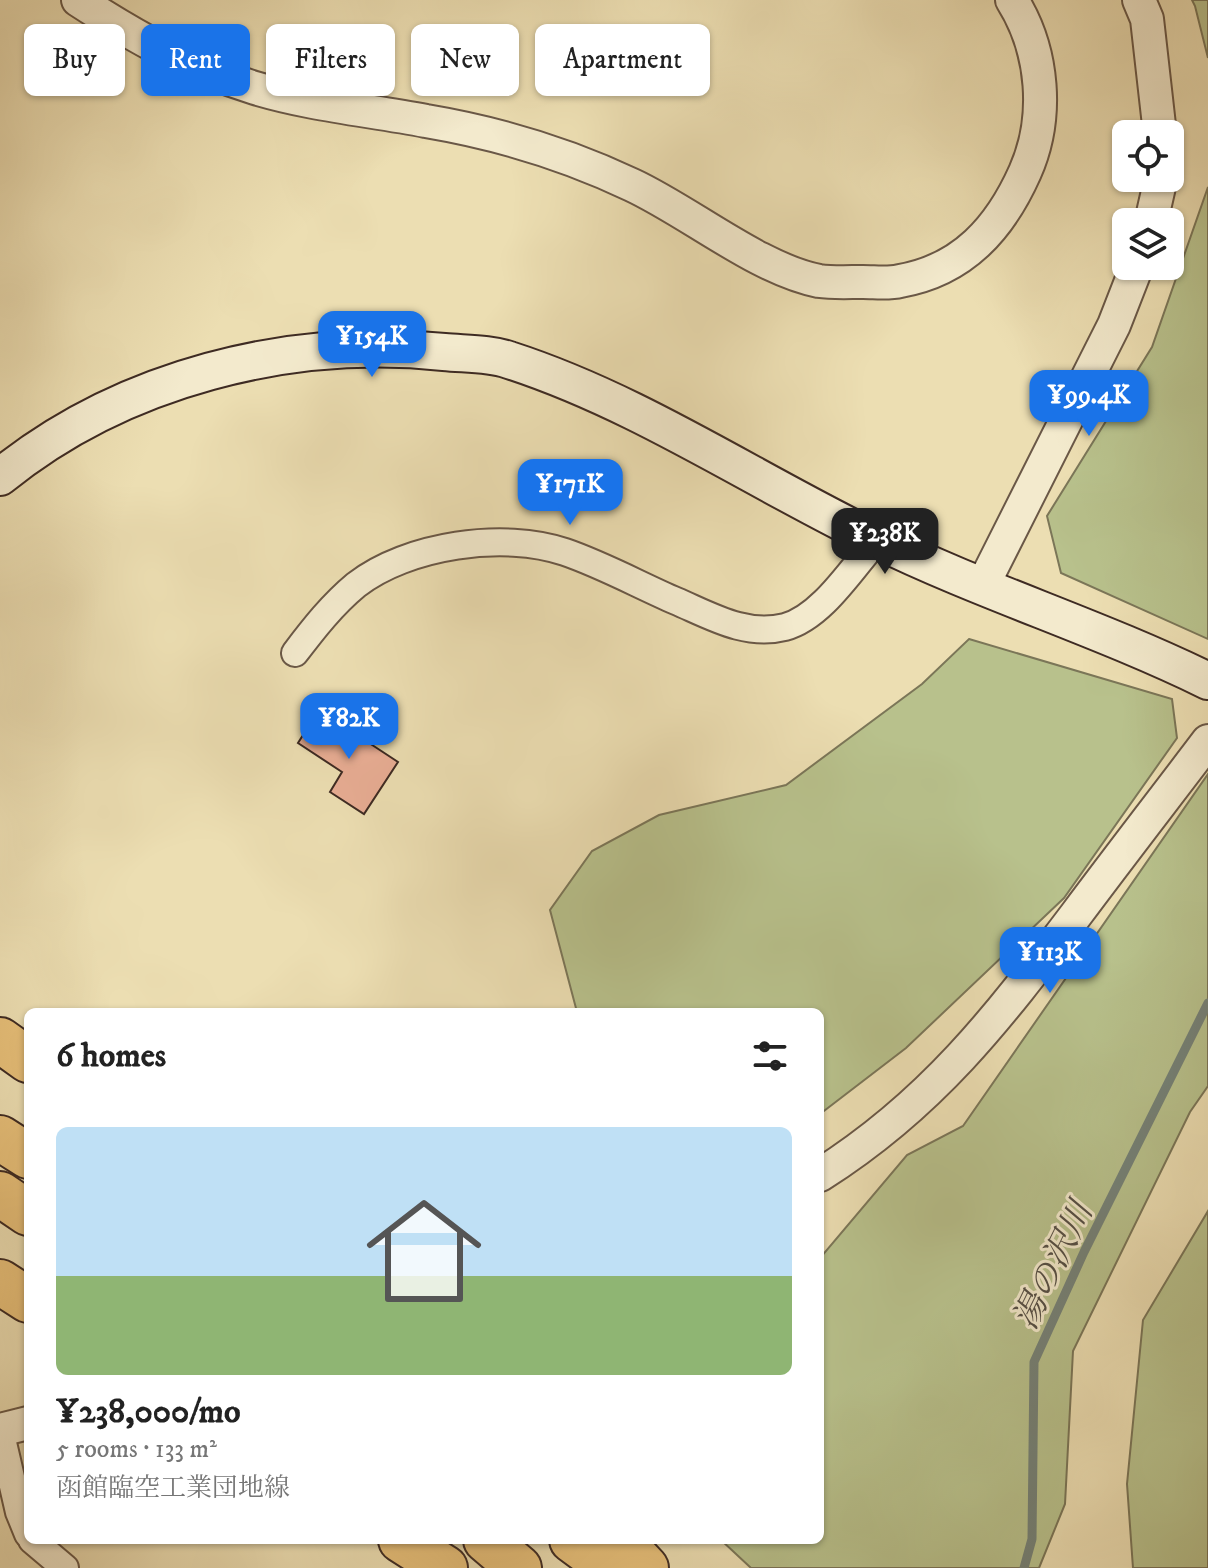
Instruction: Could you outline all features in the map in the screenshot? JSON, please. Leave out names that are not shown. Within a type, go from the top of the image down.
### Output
[{"type":"highway","points":[[0,1040],[24,1057]]},
{"type":"highway","points":[[0,1138],[24,1153]]},
{"type":"highway","points":[[0,1194],[24,1210]]},
{"type":"highway","points":[[0,1282],[24,1297]]},
{"type":"highway","points":[[407,1544],[445,1568]]},
{"type":"highway","points":[[491,1544],[519,1568]]},
{"type":"highway","points":[[583,1544],[629,1560]]},
{"type":"main road","points":[[0,477],[38,446],[168,381],[287,355],[396,347],[506,359],[620,403],[877,540],[1208,681]]},
{"type":"street","points":[[78,0],[142,42],[255,88],[533,146],[635,186],[782,268],[820,281],[899,282],[942,266],[980,244],[1006,210],[1034,149],[1039,136],[1040,99],[1036,60],[1012,0]]},
{"type":"street","points":[[1139,0],[1147,19],[1158,120]]},
{"type":"street","points":[[983,585],[1114,325],[1132,280]]},
{"type":"street","points":[[295,653],[328,610],[359,583],[408,559],[473,542],[525,544],[564,551],[733,626],[765,630],[789,626],[815,609],[877,540]]},
{"type":"street","points":[[824,1172],[917,1102],[991,1027],[1208,741]]},
{"type":"street","points":[[24,1424],[0,1430],[24,1524]]},
{"type":"street","points":[[37,1544],[65,1568]]},
{"type":"green space","points":[[1192,0],[1208,0],[1208,58],[1195,6]]},
{"type":"green space","points":[[1208,187],[1208,639],[1061,573],[1047,516],[1152,347],[1175,280],[1184,280],[1184,256]]},
{"type":"green space","points":[[969,639],[1172,699],[1177,738],[1064,898],[906,1048],[824,1111],[824,1008],[576,1008],[550,910],[592,851],[659,815],[786,785],[922,684]]},
{"type":"green space","points":[[1208,774],[1208,1086],[1190,1112],[1073,1351],[1065,1504],[1039,1568],[751,1568],[725,1544],[824,1544],[824,1253],[907,1155],[963,1126]]},
{"type":"green space","points":[[1208,1211],[1208,1568],[1133,1568],[1127,1484],[1143,1320]]},
{"type":"building","points":[[319,710],[398,762],[364,814],[330,792],[342,772],[298,743]]},
{"type":"waterway","name":"湯の沢川","points":[[1024,1568],[1032,1539],[1034,1362],[1084,1252],[1208,1003]]}]
